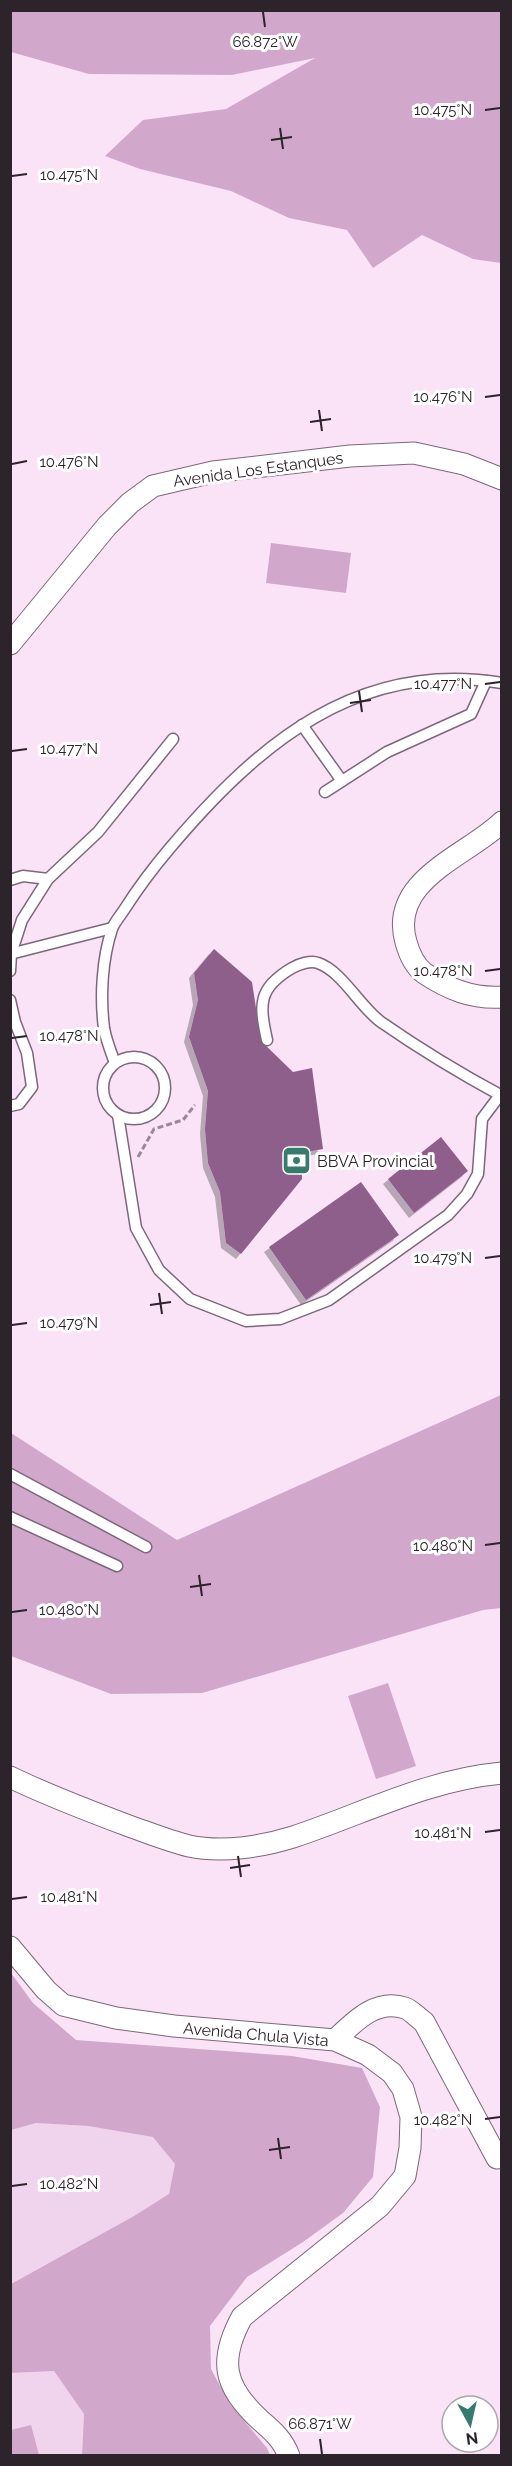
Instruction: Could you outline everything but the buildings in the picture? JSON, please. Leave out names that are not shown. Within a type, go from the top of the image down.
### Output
[{"type":"street","name":"Avenida Los Estanques","points":[[10,644],[106,526],[130,503],[153,486],[213,472],[350,456],[404,453],[426,454],[501,479]]},
{"type":"street","points":[[501,822],[435,870],[417,888],[408,903],[403,932],[409,953],[420,970],[428,976],[454,990],[472,995],[501,997]]},
{"type":"street","points":[[10,1778],[87,1811],[157,1836],[191,1846],[219,1848],[255,1846],[293,1837],[418,1791],[467,1776],[501,1773]]},
{"type":"street","name":"Avenida Chula Vista","points":[[10,1947],[46,1990],[63,2005],[116,2018],[174,2026],[335,2040],[368,2055],[392,2073],[403,2089],[411,2117],[410,2148],[405,2176],[380,2206],[242,2318],[230,2339],[227,2360],[230,2381],[239,2398],[281,2438],[289,2456]]},
{"type":"street","points":[[335,2040],[367,2012],[386,2006],[406,2008],[424,2022],[497,2158]]},
{"type":"lane","points":[[115,1063],[104,1029],[103,973],[112,928],[143,880],[186,829],[234,779],[267,749],[302,725],[348,699],[389,686],[440,679],[501,683]]},
{"type":"lane","points":[[325,792],[387,752],[471,714],[486,681]]},
{"type":"lane","points":[[302,725],[342,781]]},
{"type":"lane","points":[[10,971],[11,954],[22,920],[48,879],[98,832],[173,740]]},
{"type":"lane","points":[[10,880],[22,876],[48,879]]},
{"type":"lane","points":[[11,954],[112,928]]},
{"type":"lane","points":[[118,1115],[136,1228],[159,1270],[190,1299],[246,1321],[280,1319],[329,1300],[448,1215],[467,1194],[478,1174],[482,1119],[501,1096],[380,1021],[362,1005],[336,975],[318,963],[299,964],[278,976],[266,990],[261,1013],[267,1040]]},
{"type":"lane","points":[[10,1000],[15,1022],[27,1053],[32,1087],[19,1104],[10,1106]]},
{"type":"lane","points":[[137,1057],[147,1060],[159,1070],[165,1085],[161,1103],[153,1113],[134,1119],[118,1115],[110,1109],[103,1093],[103,1083],[107,1071],[115,1063],[125,1058],[137,1057]]},
{"type":"lane","points":[[10,1474],[146,1547]]},
{"type":"lane","points":[[10,1517],[117,1566]]},
{"type":"path","points":[[127,1177],[154,1129],[183,1120],[195,1105]]},
{"type":"shaded area","points":[[10,11],[501,11],[501,263],[473,259],[422,235],[373,268],[347,230],[289,218],[231,191],[140,169],[105,156],[143,120],[226,109],[315,58],[232,75],[89,74],[11,52]]},
{"type":"shaded area","points":[[271,543],[351,553],[346,593],[266,583]]},
{"type":"shaded area","points":[[501,1395],[501,1608],[483,1610],[202,1693],[111,1694],[11,1656],[11,1433],[177,1540]]},
{"type":"shaded area","points":[[388,1683],[416,1766],[376,1779],[348,1696]]},
{"type":"shaded area","points":[[11,1973],[33,2003],[76,2040],[292,2056],[362,2068],[380,2107],[373,2177],[343,2213],[303,2242],[247,2277],[210,2326],[211,2369],[230,2404],[267,2448],[270,2455],[82,2455],[84,2414],[54,2371],[11,2373],[11,2284],[169,2194],[175,2164],[153,2137],[88,2126],[36,2123],[11,2130]]},
{"type":"shaded area","points":[[36,2123],[88,2126],[154,2137],[175,2164],[170,2194],[11,2284],[11,2130]]},
{"type":"shaded area","points":[[54,2371],[84,2414],[82,2455],[11,2455],[10,2373]]},
{"type":"shaded area","points":[[31,2425],[39,2455],[11,2455],[11,2430]]},
{"type":"place","name":"BBVA Provincial","points":[[296,1161]]}]
